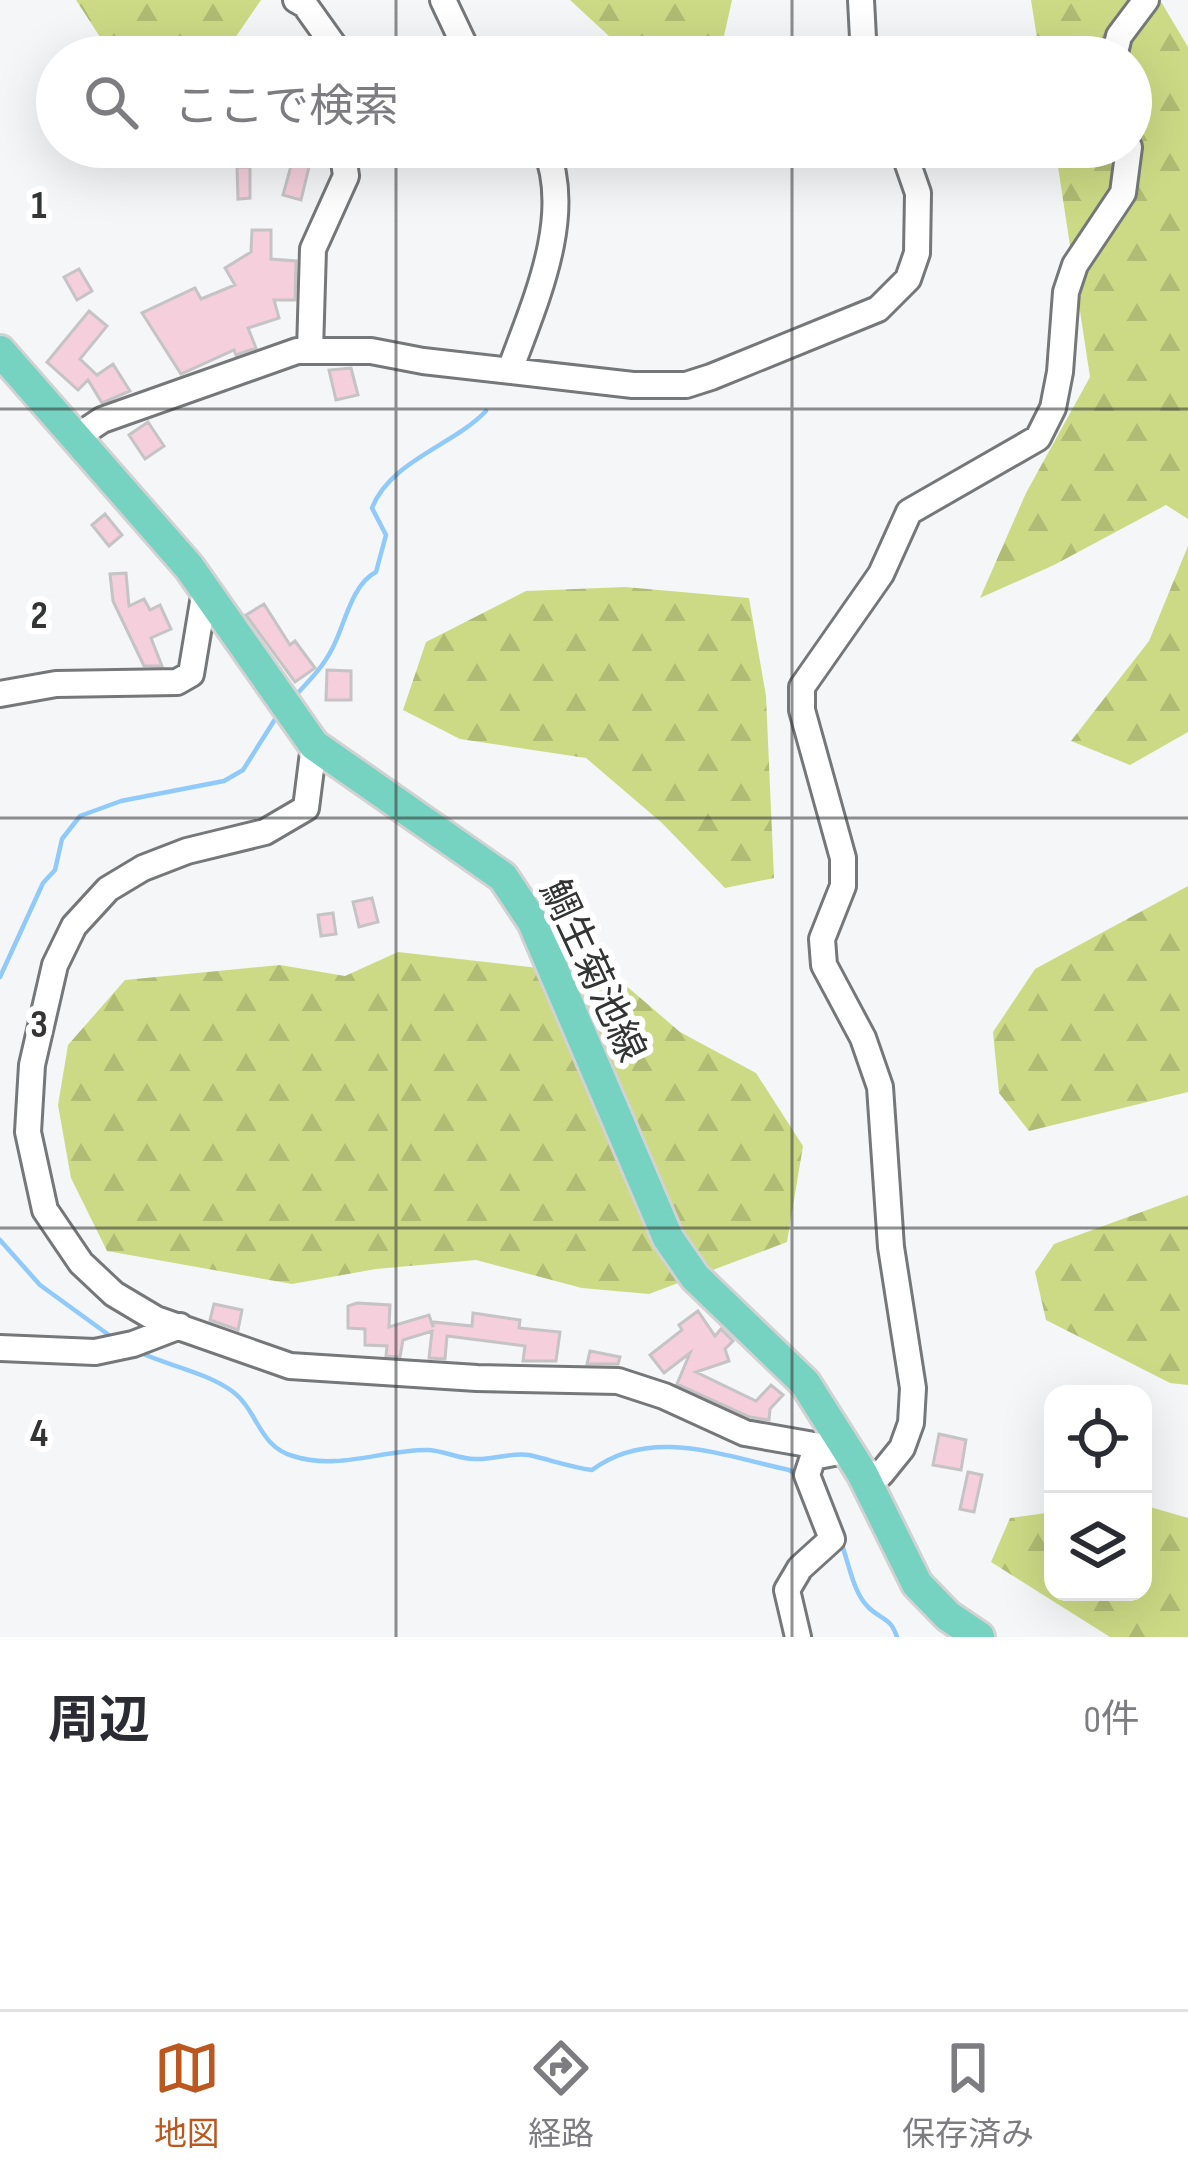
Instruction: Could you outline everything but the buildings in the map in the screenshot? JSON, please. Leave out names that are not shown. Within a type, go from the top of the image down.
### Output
[{"type":"main road","name":"鯛生菊池線","points":[[0,351],[189,567],[314,745],[476,857],[518,895],[668,1238],[695,1277],[805,1383],[855,1462],[917,1584],[948,1616],[979,1637]]},
{"type":"street","points":[[296,0],[327,36]]},
{"type":"street","points":[[443,0],[460,36]]},
{"type":"street","points":[[861,0],[863,36]]},
{"type":"street","points":[[1119,36],[1146,0]]},
{"type":"street","points":[[310,351],[313,249],[346,176],[345,168]]},
{"type":"street","points":[[510,370],[551,243],[552,168]]},
{"type":"street","points":[[75,438],[102,420],[183,390],[280,356],[310,351],[370,351],[633,385],[686,385],[878,309],[908,279],[916,253],[918,193],[909,168]]},
{"type":"street","points":[[314,745],[306,808],[265,832],[187,851],[143,868],[108,889],[74,926],[55,965],[32,1065],[28,1132],[45,1210],[81,1263],[114,1294],[156,1318],[290,1366],[618,1382],[664,1396],[745,1433],[855,1462],[881,1474],[902,1448],[914,1388],[891,1247],[880,1087],[863,1039],[824,965],[822,939],[843,886],[843,858],[802,710],[802,687],[881,574],[909,512],[1038,438],[1053,408],[1060,372],[1066,292],[1075,265],[1123,193],[1126,168]]},
{"type":"street","points":[[0,694],[56,684],[177,682],[191,674],[205,590]]},
{"type":"street","points":[[0,1348],[94,1352],[133,1344],[180,1326]]},
{"type":"street","points":[[798,1637],[787,1590],[800,1568],[832,1539],[807,1475],[813,1456],[855,1462]]},
{"type":"green space","points":[[76,0],[261,0],[236,36],[99,36]]},
{"type":"green space","points":[[570,0],[732,0],[724,36],[609,36]]},
{"type":"green space","points":[[1031,0],[1160,0],[1188,47],[1188,519],[1166,505],[980,598],[1026,493],[1090,377],[1058,168],[1152,168],[1152,36],[1037,36]]},
{"type":"green space","points":[[1188,546],[1188,732],[1130,765],[1071,741],[1149,641]]},
{"type":"green space","points":[[625,587],[749,598],[766,696],[774,878],[725,888],[662,823],[586,758],[460,739],[403,710],[426,642],[526,591]]},
{"type":"green space","points":[[1188,886],[1188,1092],[1029,1131],[999,1093],[993,1032],[1035,969]]},
{"type":"green space","points":[[398,952],[616,977],[680,1032],[756,1073],[803,1146],[787,1242],[649,1294],[582,1288],[476,1260],[376,1269],[292,1284],[107,1251],[71,1178],[58,1105],[68,1045],[125,980],[280,965],[345,976]]},
{"type":"green space","points":[[1188,1195],[1188,1385],[1170,1383],[1046,1320],[1035,1272],[1054,1244]]},
{"type":"green space","points":[[1152,1508],[1188,1518],[1188,1637],[1110,1637],[1053,1601],[1152,1601]]},
{"type":"green space","points":[[1044,1513],[1044,1595],[991,1562],[1010,1518]]},
{"type":"waterway","points":[[295,696],[324,662],[360,586],[376,572],[386,535],[372,508],[381,492],[408,466],[486,411]]},
{"type":"waterway","points":[[0,977],[43,883],[55,870],[62,839],[80,816],[121,801],[224,781],[243,770],[279,713]]},
{"type":"waterway","points":[[0,1240],[40,1285],[113,1338]]},
{"type":"waterway","points":[[139,1352],[232,1391],[272,1444],[310,1460],[429,1450],[475,1459],[529,1455],[592,1470],[638,1449],[663,1447],[713,1452],[799,1476]]},
{"type":"waterway","points":[[840,1540],[859,1594],[897,1637]]}]
